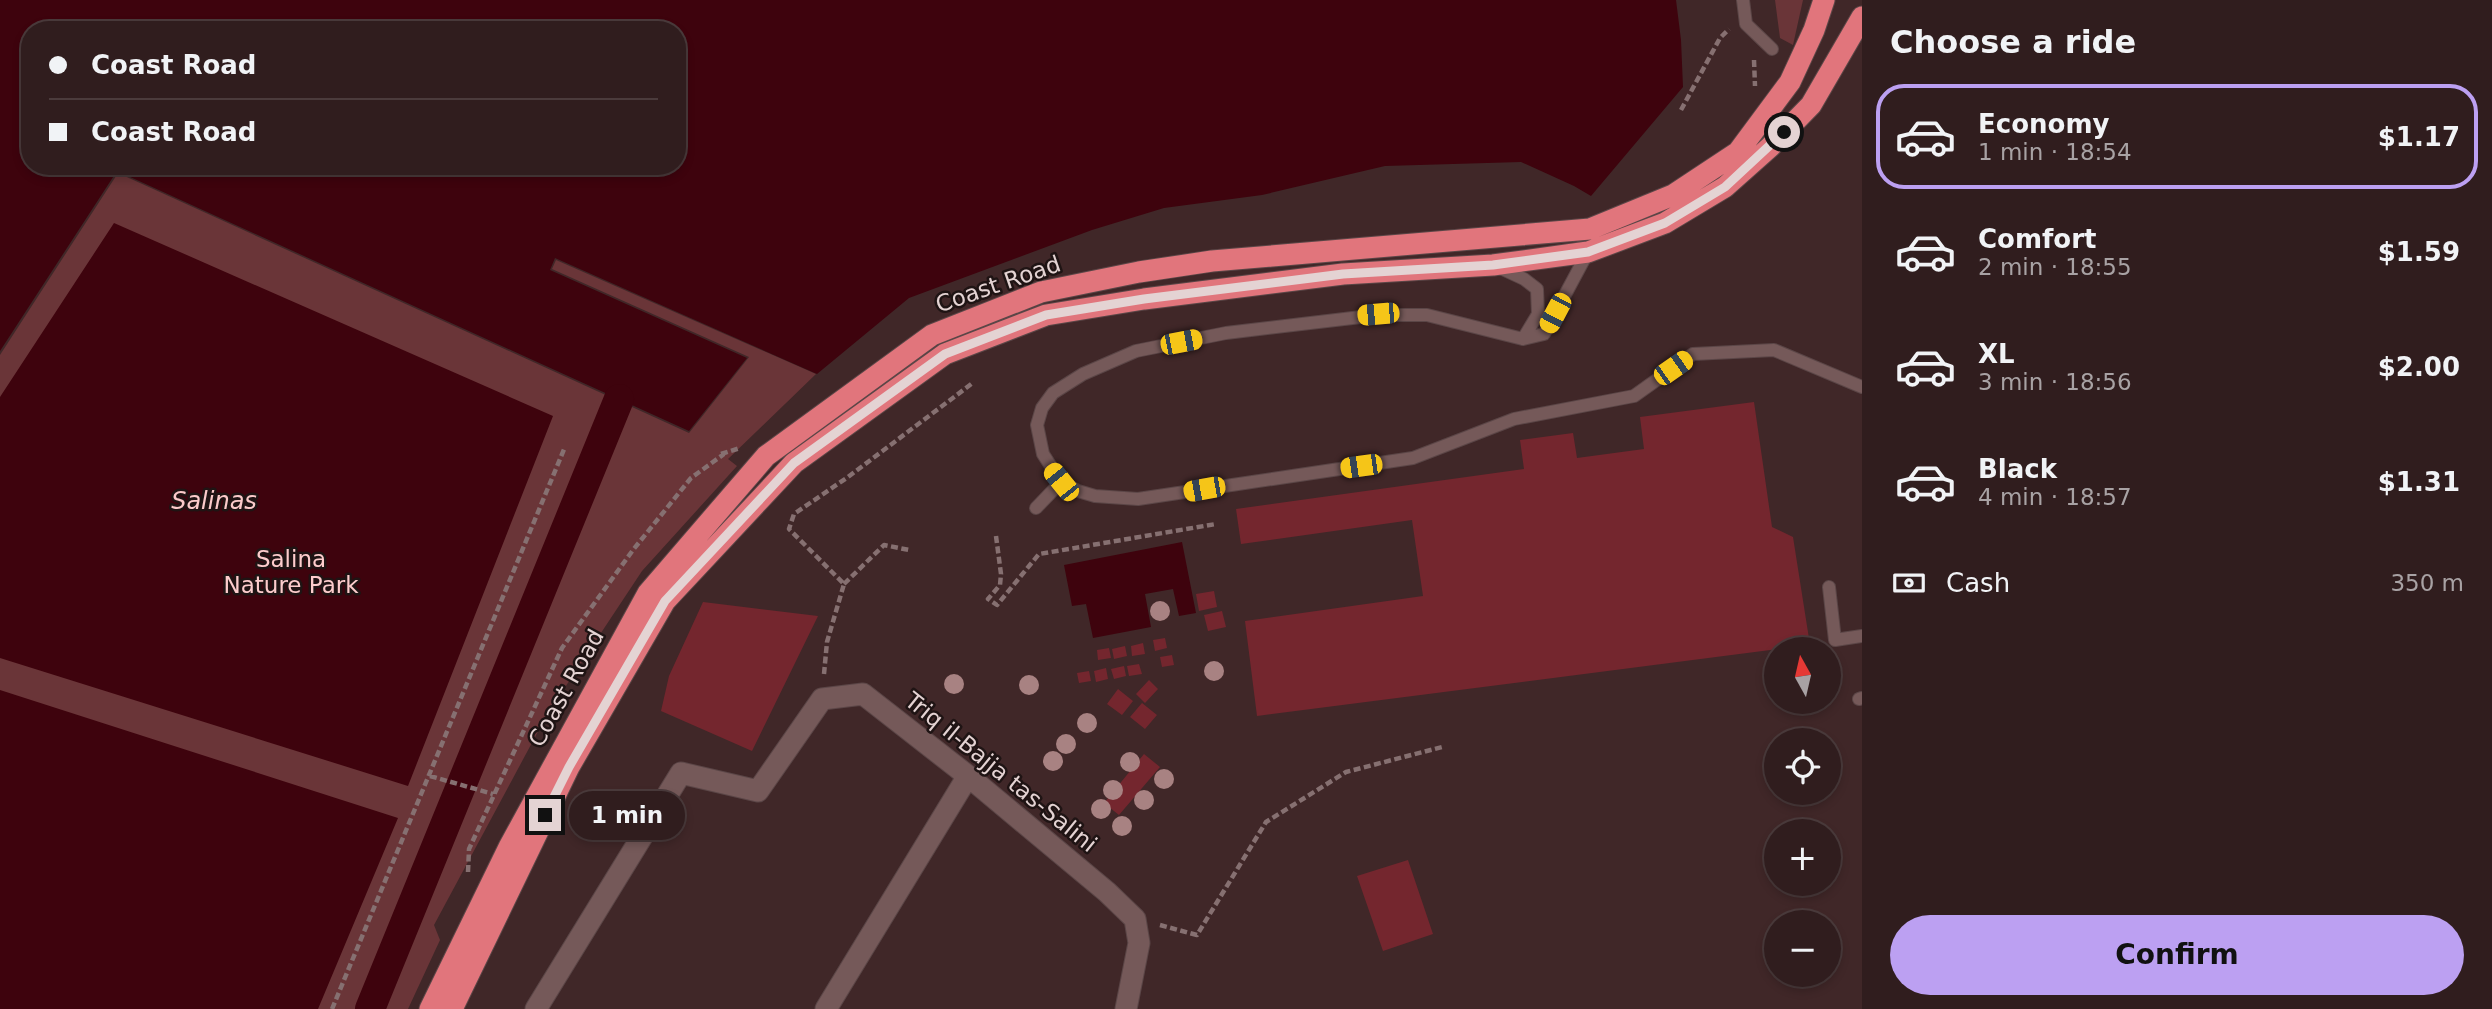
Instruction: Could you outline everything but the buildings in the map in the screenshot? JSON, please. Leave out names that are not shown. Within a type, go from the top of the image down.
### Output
[{"type":"highway","name":"Coast Road","points":[[430,1009],[509,847],[648,593],[766,456],[938,331],[1041,292],[1139,272],[1212,261],[1590,229],[1673,195],[1738,152],[1790,82],[1814,30],[1824,0]]},
{"type":"highway","name":"Coast Road","points":[[452,1009],[569,767],[665,601],[794,463],[872,405],[945,354],[1046,315],[1144,299],[1343,274],[1493,265],[1588,252],[1665,223],[1725,187],[1811,105],[1862,17]]},
{"type":"street","name":"Triq il-Bajja tas-Salini","points":[[536,1009],[681,773],[758,791],[822,699],[863,694],[968,776],[1107,892],[1135,919]]},
{"type":"street","points":[[827,1009],[968,776]]},
{"type":"street","points":[[1126,1009],[1139,943],[1135,919]]},
{"type":"lane","points":[[1743,0],[1746,24],[1772,49]]},
{"type":"lane","points":[[1588,252],[1544,334],[1523,339],[1427,315],[1378,314],[1226,333],[1136,351],[1074,379],[1053,393],[1042,408],[1037,425],[1038,438],[1046,460],[1061,482],[1095,496],[1138,499],[1413,458],[1514,419],[1634,396],[1693,354],[1774,350],[1862,387]]},
{"type":"lane","points":[[1493,265],[1524,279],[1537,289],[1538,314],[1523,339]]},
{"type":"lane","points":[[1036,508],[1061,482]]},
{"type":"lane","points":[[1829,587],[1835,640],[1862,636]]},
{"type":"path","points":[[1681,110],[1720,38],[1729,29],[1746,24]]},
{"type":"path","points":[[844,584],[789,529],[794,514],[974,382]]},
{"type":"path","points":[[332,1009],[565,447]]},
{"type":"path","points":[[430,776],[493,794],[562,648],[633,550],[691,478],[721,454],[766,456]]},
{"type":"path","points":[[996,536],[1000,585],[988,599],[997,605],[1038,554],[1216,524]]},
{"type":"path","points":[[827,642],[844,584],[884,545],[909,550]]},
{"type":"path","points":[[1135,919],[1197,935],[1266,822],[1346,772],[1442,747]]},
{"type":"green space","points":[[1775,0],[1803,0],[1793,45],[1780,38]]},
{"type":"green space","name":"Salina Nature Park","points":[[117,175],[122,175],[689,433],[749,357],[552,269],[556,260],[816,374],[728,459],[737,466],[642,571],[548,713],[434,925],[440,940],[408,1009],[0,1009],[0,355]]},
{"type":"water","points":[[0,0],[1676,0],[1681,40],[1683,87],[1591,196],[1521,162],[1385,166],[1262,195],[1164,208],[1092,230],[909,298],[817,374],[555,258],[550,270],[747,358],[689,431],[126,175],[686,175],[686,21],[21,21],[21,175],[114,175],[0,351]]},
{"type":"water","name":"Salinas","points":[[114,223],[553,416],[408,786],[0,658],[0,397]]},
{"type":"water","points":[[1182,542],[1196,613],[1179,616],[1173,589],[1145,594],[1151,627],[1093,638],[1086,604],[1072,606],[1064,565]]},
{"type":"water","points":[[0,690],[398,818],[318,1009],[0,1009]]},
{"type":"waterway","points":[[370,1009],[619,399]]},
{"type":"route","points":[[545,815],[569,767],[665,601],[794,463],[945,354],[1046,315],[1144,299],[1343,274],[1493,265],[1588,252],[1665,223],[1725,187],[1784,132]]}]
